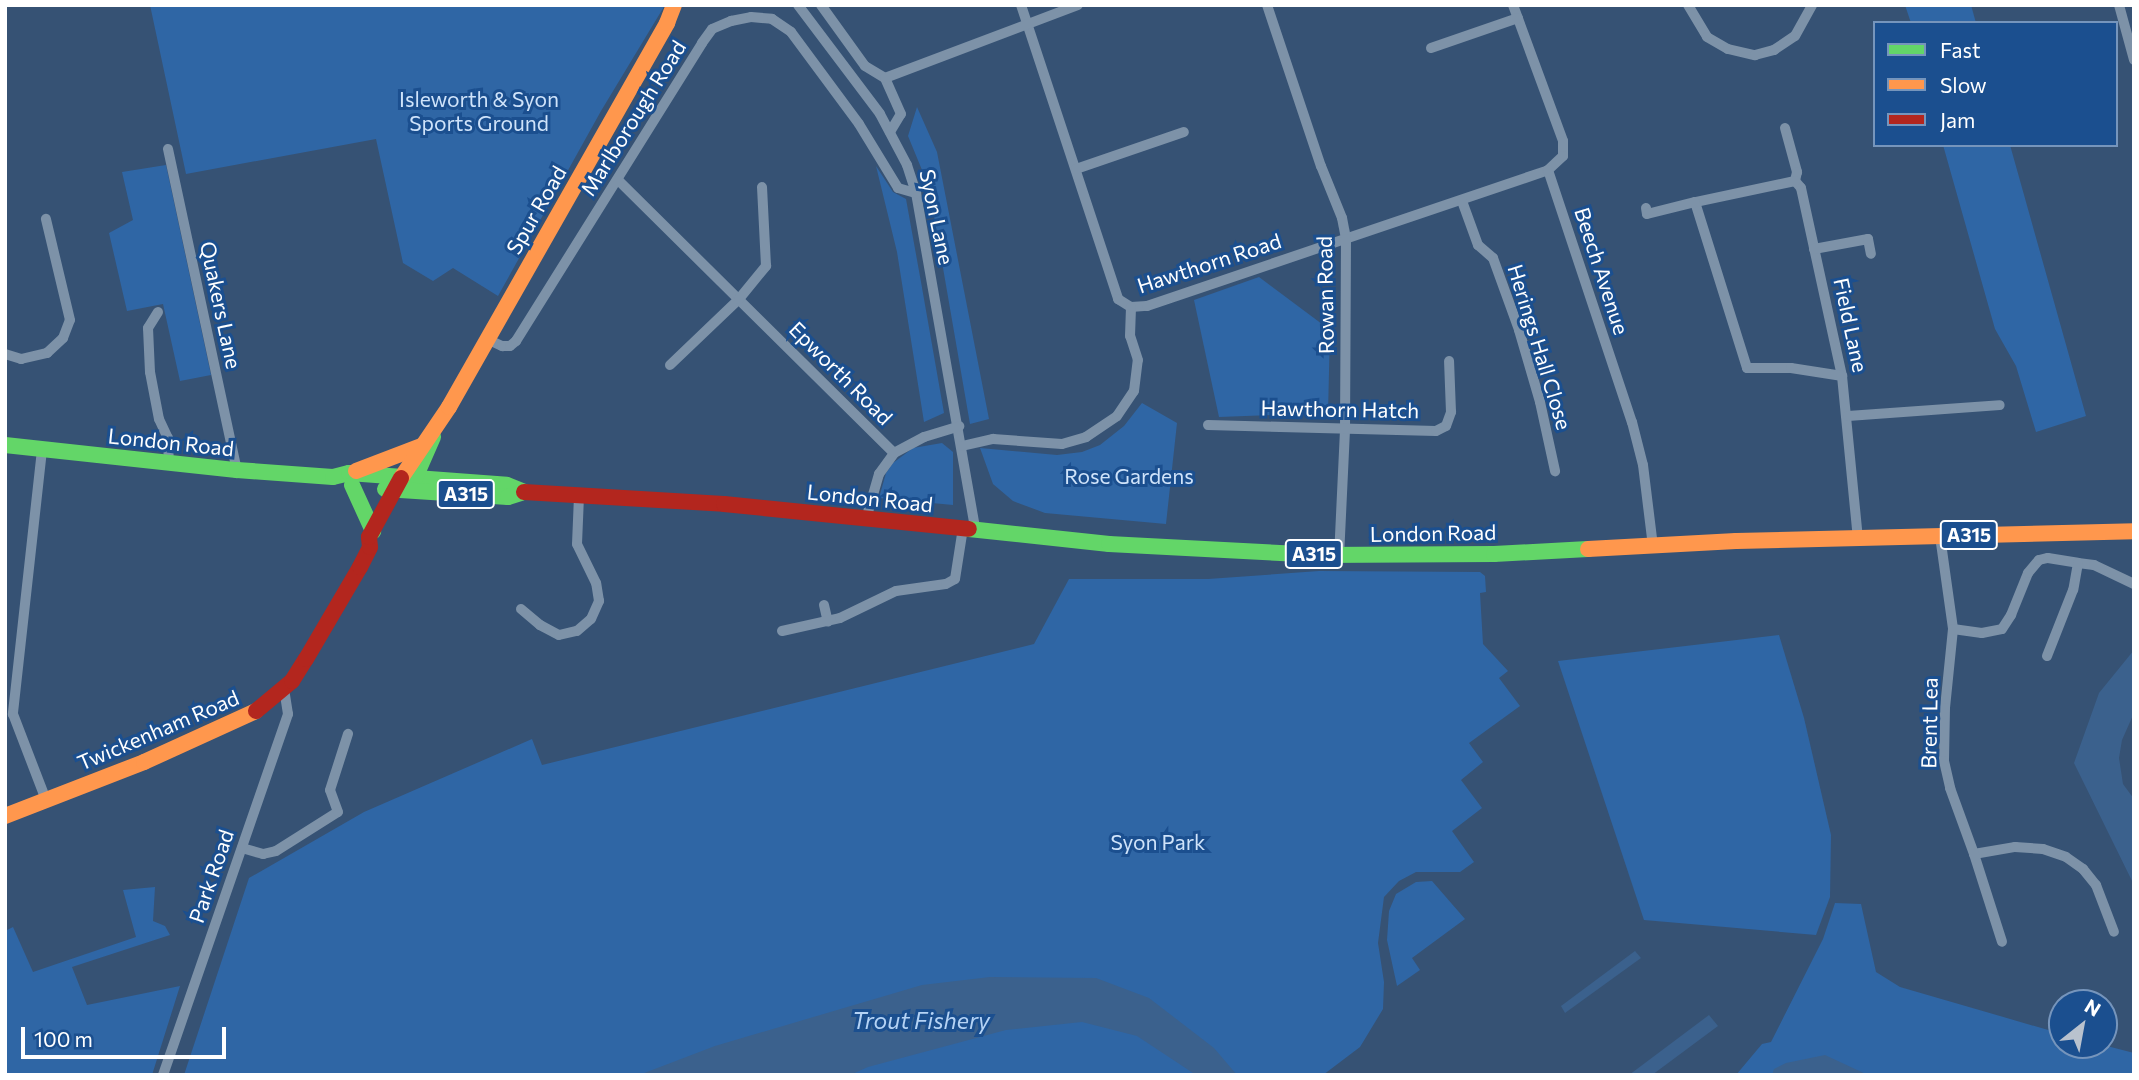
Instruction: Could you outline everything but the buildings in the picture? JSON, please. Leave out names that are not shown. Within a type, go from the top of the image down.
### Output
[{"type":"main road","name":"Spur Road","points":[[405,484],[427,440],[667,23],[674,5]]},
{"type":"main road","points":[[371,539],[345,479],[427,440]]},
{"type":"main road","name":"London Road","points":[[5,444],[237,470],[405,484],[507,485],[524,492],[724,505],[1110,544],[1339,555],[1494,554],[1858,538],[2134,531]]},
{"type":"main road","name":"Twickenham Road","points":[[5,816],[219,729],[263,708],[284,690],[298,672],[371,539],[405,484]]},
{"type":"street","name":"Syon Lane","points":[[798,5],[890,132],[907,165],[916,193],[959,426],[969,528],[956,579],[946,584],[896,591],[828,622]]},
{"type":"street","points":[[821,5],[865,66],[885,78],[901,114],[890,132]]},
{"type":"street","name":"Hawthorn Road","points":[[1021,5],[1118,299],[1131,307],[1147,306],[1548,170]]},
{"type":"street","points":[[885,78],[1078,5]]},
{"type":"street","name":"Rowan Road","points":[[1267,5],[1321,166],[1342,218],[1346,239],[1345,429],[1339,555]]},
{"type":"street","points":[[1513,5],[1563,141],[1563,156],[1548,170]]},
{"type":"street","points":[[1688,5],[1707,37],[1728,49],[1755,55],[1774,50],[1795,36],[1812,5]]},
{"type":"street","points":[[2134,8],[2120,9],[2134,60]]},
{"type":"street","name":"Marlborough Road","points":[[487,339],[502,346],[510,346],[516,341],[712,29],[751,17],[772,19],[791,32],[859,124],[898,188],[916,193]]},
{"type":"street","points":[[1431,48],[1518,18]]},
{"type":"street","name":"Field Lane","points":[[1785,128],[1797,172],[1795,181],[1801,188],[1842,376],[1858,538]]},
{"type":"street","points":[[1076,169],[1184,132]]},
{"type":"street","name":"Quakers Lane","points":[[168,149],[237,470]]},
{"type":"street","name":"Beech Avenue","points":[[1548,170],[1632,422],[1643,466],[1653,547]]},
{"type":"street","name":"Epworth Road","points":[[618,180],[894,453],[879,474],[866,519]]},
{"type":"street","points":[[1646,208],[1647,215],[1795,181]]},
{"type":"street","points":[[670,365],[739,299],[766,266],[762,187]]},
{"type":"street","name":"Herings Hall Close","points":[[1462,201],[1478,245],[1493,258],[1519,330],[1540,402],[1555,471]]},
{"type":"street","points":[[1695,202],[1747,368],[1791,368],[1842,376]]},
{"type":"street","points":[[5,354],[21,359],[47,353],[62,338],[70,320],[46,219]]},
{"type":"street","points":[[1814,249],[1868,240],[1871,254]]},
{"type":"street","points":[[962,446],[993,439],[1062,444],[1086,438],[1117,416],[1134,391],[1137,370],[1138,360],[1130,336],[1131,307]]},
{"type":"street","points":[[158,312],[148,328],[150,372],[159,419],[168,438],[169,462]]},
{"type":"street","name":"Hawthorn Hatch","points":[[1208,425],[1436,431],[1446,426],[1451,412],[1449,361]]},
{"type":"street","points":[[1848,416],[2000,405]]},
{"type":"street","points":[[894,453],[924,437],[959,426]]},
{"type":"street","points":[[42,450],[13,714],[46,800]]},
{"type":"street","points":[[521,609],[540,625],[559,635],[577,631],[591,619],[599,601],[596,583],[577,544],[579,497]]},
{"type":"street","name":"Brent Lea","points":[[1940,536],[1953,629],[1944,708],[1944,761],[1950,788],[2002,942]]},
{"type":"street","points":[[1953,629],[1982,633],[2002,629],[2011,615],[2028,573],[2039,560],[2048,558],[2094,565],[2134,584]]},
{"type":"street","points":[[2047,656],[2073,590],[2078,562]]},
{"type":"street","points":[[782,631],[828,622],[824,605]]},
{"type":"street","name":"Park Road","points":[[163,1075],[288,714],[284,690]]},
{"type":"street","points":[[242,848],[263,854],[276,852],[338,811],[330,790],[348,734]]},
{"type":"street","points":[[1974,855],[2015,847],[2043,849],[2066,857],[2083,870],[2095,885],[2114,932]]},
{"type":"green space","name":"Isleworth & Syon Sports Ground","points":[[150,5],[665,5],[601,111],[498,296],[453,268],[433,281],[403,263],[376,139],[186,174]]},
{"type":"green space","points":[[1905,5],[1971,5],[1975,21],[1910,21]]},
{"type":"green space","points":[[917,107],[937,152],[989,419],[970,424],[929,187],[908,136]]},
{"type":"green space","points":[[1944,147],[2011,147],[2086,416],[2036,432],[2016,366],[1995,329]]},
{"type":"green space","points":[[166,165],[211,375],[180,381],[163,304],[127,311],[109,233],[133,220],[122,172]]},
{"type":"green space","points":[[876,166],[893,192],[906,199],[944,413],[924,422],[897,252]]},
{"type":"green space","points":[[1259,277],[1330,330],[1328,413],[1219,417],[1194,300]]},
{"type":"green space","name":"Rose Gardens","points":[[1142,403],[1177,423],[1166,524],[1045,513],[1013,501],[993,484],[980,448],[1057,455],[1082,452],[1100,445],[1124,426]]},
{"type":"green space","points":[[942,443],[953,452],[953,505],[879,498],[886,473],[893,463],[913,448]]},
{"type":"green space","name":"Syon Park","points":[[1319,571],[1480,572],[1485,576],[1486,592],[1480,593],[1483,644],[1508,671],[1499,678],[1520,706],[1469,743],[1483,762],[1461,780],[1482,808],[1452,831],[1474,862],[1460,872],[1416,872],[1399,881],[1384,897],[1378,943],[1384,982],[1383,1009],[1360,1047],[1323,1075],[184,1075],[249,878],[364,812],[532,739],[542,765],[1034,644],[1069,579],[1208,579]]},
{"type":"green space","points":[[1779,635],[1804,718],[1831,835],[1830,897],[1816,935],[1644,920],[1558,661]]},
{"type":"green space","points":[[1432,881],[1465,919],[1412,958],[1420,970],[1397,986],[1387,940],[1389,911],[1396,894],[1416,882]]},
{"type":"green space","points":[[155,887],[153,921],[165,926],[170,935],[72,967],[87,1005],[180,986],[152,1075],[5,1075],[5,931],[13,927],[33,972],[136,937],[123,890]]},
{"type":"green space","points":[[1835,903],[1861,904],[1876,972],[1900,987],[2048,1030],[2048,1059],[2118,1059],[2118,1049],[2134,1053],[2134,1075],[1736,1075],[1762,1044],[1771,1042],[1823,939]]},
{"type":"water","points":[[2134,650],[2134,713],[2122,740],[2119,758],[2123,784],[2134,799],[2134,885],[2074,763],[2099,693]]},
{"type":"water","points":[[1635,951],[1641,958],[1565,1013],[1561,1006]]},
{"type":"water","name":"Trout Fishery","points":[[990,977],[1096,978],[1149,998],[1214,1048],[1237,1075],[1196,1075],[1137,1036],[1082,1022],[1006,1030],[868,1067],[850,1075],[639,1075],[715,1046],[922,985]]},
{"type":"water","points":[[1709,1015],[1718,1026],[1652,1075],[1629,1075]]},
{"type":"water","points":[[1825,1055],[1868,1075],[1772,1075],[1774,1069],[1786,1063]]},
{"type":"traffic: fast","points":[[415,478],[433,437]]},
{"type":"traffic: fast","points":[[5,445],[237,470],[333,477],[349,473],[507,485],[524,492]]},
{"type":"traffic: fast","points":[[352,485],[373,531]]},
{"type":"traffic: fast","points":[[385,489],[508,497],[521,493]]},
{"type":"traffic: fast","points":[[969,529],[1109,544],[1320,555],[1494,554],[1588,549]]},
{"type":"traffic: slow","points":[[401,478],[449,407],[667,23],[674,5]]},
{"type":"traffic: slow","points":[[356,471],[421,446]]},
{"type":"traffic: slow","points":[[1588,549],[1736,541],[2134,531]]},
{"type":"traffic: slow","points":[[5,816],[144,762],[256,711]]},
{"type":"traffic: jam","points":[[256,711],[292,681],[306,659],[360,567],[370,547],[369,537],[401,478]]},
{"type":"traffic: jam","points":[[524,492],[724,504],[969,529]]}]
